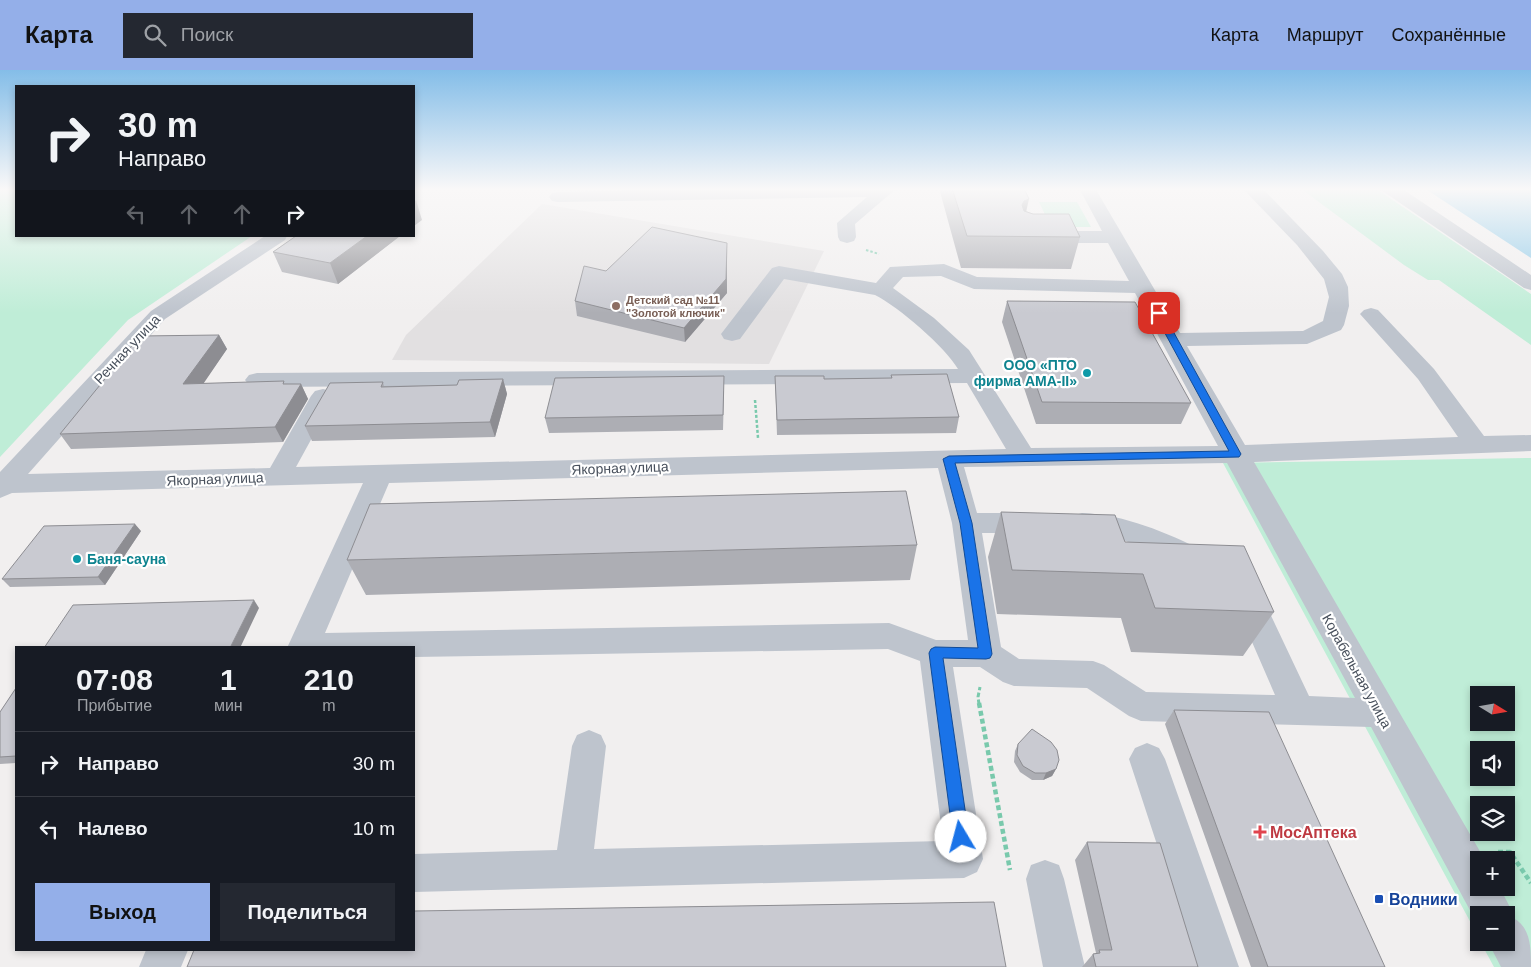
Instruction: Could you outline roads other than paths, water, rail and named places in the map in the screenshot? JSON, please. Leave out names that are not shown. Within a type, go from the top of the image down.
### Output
[{"type":"street","points":[[846,230],[847,237]]},
{"type":"street","points":[[1112,230],[1236,454]]},
{"type":"street","points":[[1174,340],[1307,336],[1333,325],[1339,306],[1338,286],[1325,265],[1292,230]]},
{"type":"street","points":[[1451,230],[1531,284]]},
{"type":"street","name":"Речная улица","points":[[2,487],[158,315],[276,237]]},
{"type":"street","points":[[1026,237],[1116,237]]},
{"type":"street","points":[[881,290],[897,270],[944,270],[974,283],[1144,287]]},
{"type":"street","points":[[732,334],[779,272],[881,290],[891,295],[926,323],[961,355],[1024,457]]},
{"type":"street","points":[[1371,314],[1426,374],[1476,444]]},
{"type":"street","points":[[257,380],[973,376]]},
{"type":"street","points":[[278,477],[333,379]]},
{"type":"street","name":"Якорная улица","points":[[2,487],[380,474],[1024,457],[1236,454],[1531,443]]},
{"type":"street","name":"Корабельная улица","points":[[1236,454],[1470,871]]},
{"type":"street","points":[[949,459],[966,523],[986,654]]},
{"type":"street","points":[[303,646],[380,474]]},
{"type":"street","points":[[966,523],[1100,523],[1139,533],[1224,574],[1239,585],[1250,600],[1299,711]]},
{"type":"street","points":[[356,646],[889,636],[935,653],[986,654],[1014,672],[1093,675],[1141,706],[1380,713]]},
{"type":"street","points":[[415,874],[964,859],[935,653]]},
{"type":"street","points":[[573,869],[589,746]]},
{"type":"street","points":[[1147,759],[1218,967]]},
{"type":"street","points":[[1028,876],[1064,967]]},
{"type":"street","points":[[160,967],[168,951]]},
{"type":"street","points":[[1515,951],[1524,967]]},
{"type":"water","points":[[1488,230],[1531,230],[1531,258]]},
{"type":"place","name":"Детский сад №11 \"Золотой ключик\"","points":[[616,306]]},
{"type":"place","name":"ООО «ПТО фирма АМА-II»","points":[[1087,373]]},
{"type":"place","name":"Баня-сауна","points":[[77,559]]},
{"type":"place","name":"МосАптека","points":[[1260,832]]},
{"type":"place","name":"Водники","points":[[1379,899]]}]
